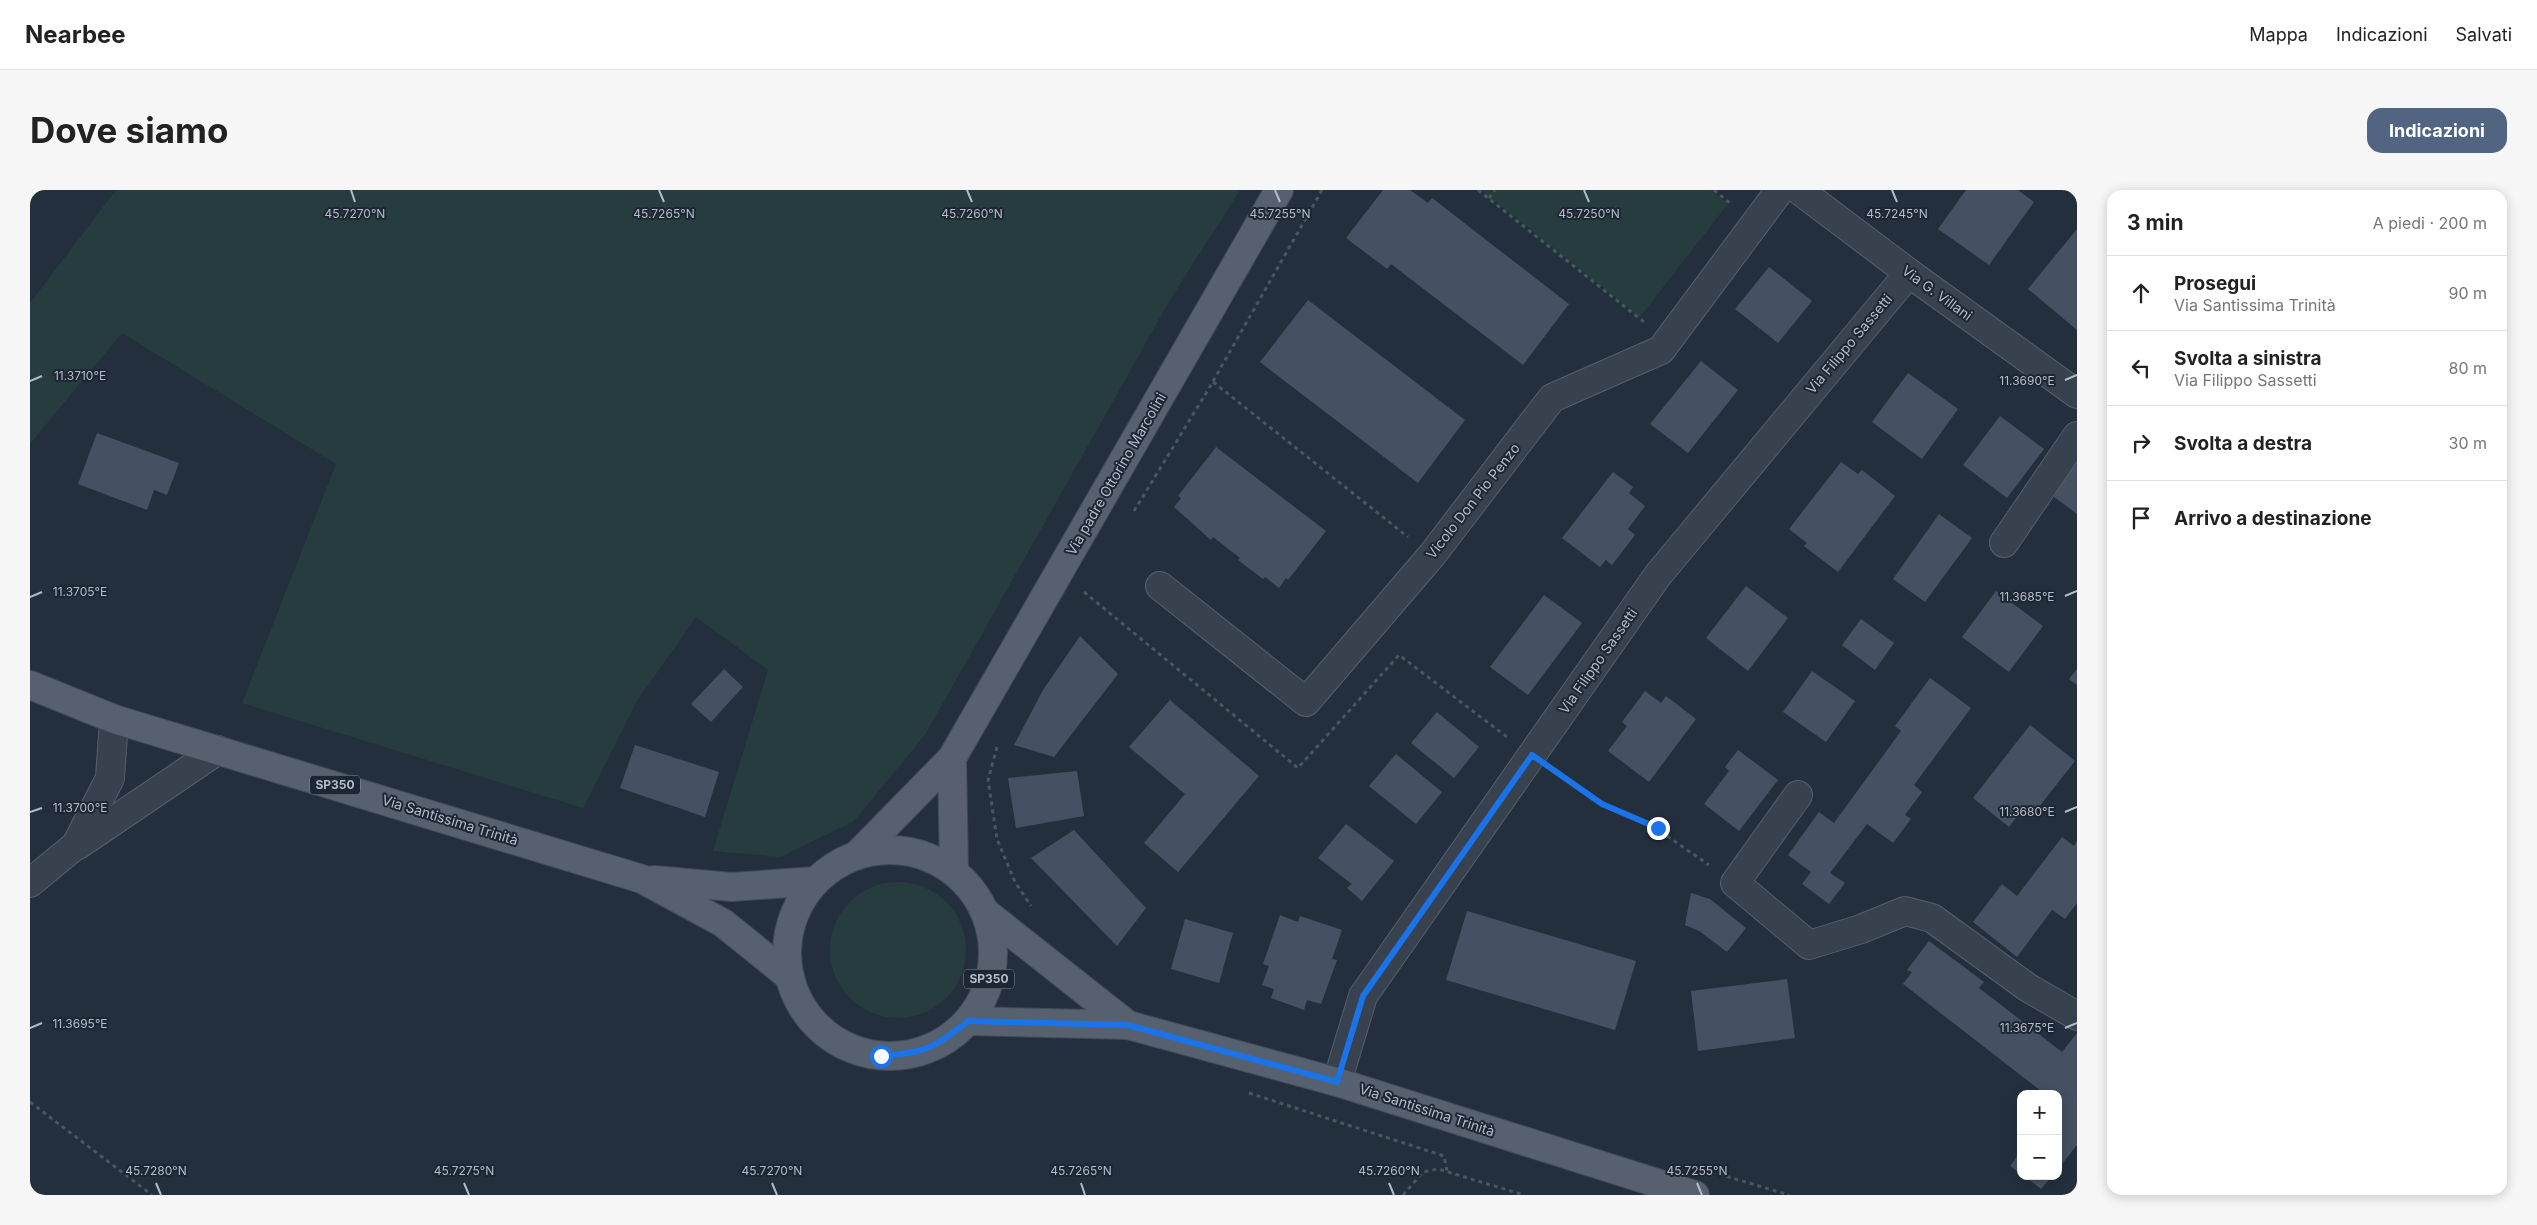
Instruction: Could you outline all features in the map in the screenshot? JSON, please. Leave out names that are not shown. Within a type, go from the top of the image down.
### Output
[{"type":"main road","name":"Via padre Ottorino Marcolini","points":[[857,855],[952,758],[1279,190]]},
{"type":"main road","name":"Via Santissima Trinità","points":[[30,685],[114,719],[642,879],[723,923],[790,977]]},
{"type":"main road","points":[[952,758],[954,872]]},
{"type":"main road","name":"Via Santissima Trinità","points":[[882,850],[908,851],[932,858],[954,872],[972,890],[985,912],[992,940],[992,969],[984,997],[968,1021],[943,1042],[913,1054],[881,1056],[850,1048],[823,1031],[802,1007],[790,977],[787,952],[790,926],[800,902],[816,882],[835,866],[857,855],[882,850]]},
{"type":"main road","name":"Via Santissima Trinità","points":[[642,879],[732,887],[816,882]]},
{"type":"main road","name":"Via Santissima Trinità","points":[[985,912],[1128,1025]]},
{"type":"main road","name":"Via Santissima Trinità","points":[[968,1021],[1128,1025],[1337,1082],[1695,1195]]},
{"type":"street","name":"Vicolo Don Pio Penzo","points":[[1160,586],[1306,702],[1432,555],[1552,398],[1661,350],[1780,190]]},
{"type":"street","name":"Via G. Villani","points":[[1799,190],[1909,273],[2077,394]]},
{"type":"street","name":"Via Filippo Sassetti","points":[[1337,1082],[1363,996],[1658,575],[1909,273]]},
{"type":"street","points":[[2004,543],[2077,436]]},
{"type":"street","points":[[76,846],[110,778],[114,719]]},
{"type":"street","points":[[30,883],[76,846],[218,750]]},
{"type":"street","points":[[1798,795],[1735,883],[1809,945],[1860,929],[1905,911],[1932,918],[2028,987],[2077,1016]]},
{"type":"path","points":[[1130,516],[1213,382],[1322,190]]},
{"type":"path","points":[[1478,190],[1668,341]]},
{"type":"path","points":[[1489,198],[1495,190]]},
{"type":"path","points":[[1213,382],[1432,555]]},
{"type":"path","points":[[1078,600],[1089,584]]},
{"type":"path","points":[[999,739],[988,780],[997,838],[1015,882],[1034,912]]},
{"type":"path","points":[[1532,755],[1602,804],[1658,828],[1735,883]]},
{"type":"path","points":[[1246,1092],[1444,1156],[1447,1171]]},
{"type":"path","points":[[30,1102],[152,1195]]},
{"type":"path","points":[[1403,1195],[1423,1172],[1431,1169],[1447,1171],[1524,1195]]},
{"type":"path","points":[[2070,1195],[2077,1186]]},
{"type":"green space","points":[[116,190],[1240,190],[1170,300],[925,735],[853,822],[780,857],[713,851],[768,670],[696,617],[637,701],[583,808],[242,703],[336,464],[122,333],[30,444],[30,303]]},
{"type":"green space","points":[[1481,190],[1711,190],[1728,204],[1640,317]]},
{"type":"green space","points":[[898,882],[924,887],[946,902],[961,924],[966,950],[961,976],[946,998],[924,1013],[898,1018],[872,1013],[850,998],[835,976],[830,950],[835,924],[850,902],[872,887]]},
{"type":"building","points":[[1383,190],[1410,190],[1428,203],[1432,198],[1569,304],[1523,365],[1391,264],[1387,269],[1346,238]]},
{"type":"building","points":[[1966,190],[2018,190],[2034,202],[1989,265],[1938,229]]},
{"type":"building","points":[[2077,229],[2077,330],[2028,289]]},
{"type":"building","points":[[1769,267],[1812,301],[1778,343],[1735,309]]},
{"type":"building","points":[[1308,300],[1465,420],[1418,483],[1260,362]]},
{"type":"building","points":[[1701,361],[1738,390],[1688,453],[1650,424]]},
{"type":"building","points":[[1908,373],[1958,409],[1922,459],[1872,422]]},
{"type":"building","points":[[2000,416],[2044,449],[2007,498],[1963,465]]},
{"type":"building","points":[[97,433],[179,463],[167,495],[154,490],[147,510],[78,484]]},
{"type":"building","points":[[1216,447],[1326,531],[1288,580],[1286,578],[1279,588],[1265,577],[1263,579],[1238,560],[1240,558],[1213,537],[1211,540],[1174,507],[1181,498],[1178,496]]},
{"type":"building","points":[[2077,457],[2077,514],[2050,494]]},
{"type":"building","points":[[1841,462],[1858,474],[1862,470],[1895,496],[1838,572],[1804,546],[1807,543],[1789,529]]},
{"type":"building","points":[[1613,472],[1633,487],[1629,493],[1645,506],[1628,529],[1635,535],[1612,565],[1606,560],[1600,567],[1562,538]]},
{"type":"building","points":[[1939,514],[1972,538],[1925,602],[1893,579]]},
{"type":"building","points":[[1746,586],[1788,618],[1748,671],[1706,638]]},
{"type":"building","points":[[1996,591],[2043,626],[2009,672],[1962,637]]},
{"type":"building","points":[[1544,595],[1582,623],[1528,695],[1490,667]]},
{"type":"building","points":[[1861,619],[1894,643],[1875,670],[1842,645]]},
{"type":"building","points":[[1080,636],[1118,674],[1054,757],[1014,745],[1043,690]]},
{"type":"building","points":[[724,669],[743,687],[711,722],[691,704]]},
{"type":"building","points":[[2077,669],[2077,685],[2069,679]]},
{"type":"building","points":[[1812,671],[1855,701],[1826,742],[1783,712]]},
{"type":"building","points":[[1930,678],[1971,708],[1914,785],[1922,792],[1905,815],[1911,819],[1893,843],[1867,824],[1830,873],[1845,883],[1829,904],[1802,884],[1811,872],[1788,855],[1819,812],[1834,823],[1901,731],[1895,726]]},
{"type":"building","points":[[1645,691],[1661,703],[1666,696],[1696,719],[1649,782],[1608,751],[1627,726],[1622,722]]},
{"type":"building","points":[[1170,700],[1259,776],[1178,872],[1144,843],[1185,794],[1129,747]]},
{"type":"building","points":[[1437,712],[1479,747],[1454,778],[1411,743]]},
{"type":"building","points":[[2030,725],[2075,761],[2035,812],[2026,805],[2009,827],[1973,798]]},
{"type":"building","points":[[635,745],[719,772],[705,817],[620,788]]},
{"type":"building","points":[[1738,750],[1778,780],[1739,831],[1704,804],[1729,771],[1725,767]]},
{"type":"building","points":[[1396,754],[1442,792],[1416,824],[1369,786]]},
{"type":"building","points":[[1077,771],[1084,816],[1016,828],[1008,778]]},
{"type":"building","points":[[1346,824],[1394,861],[1362,901],[1347,888],[1352,884],[1318,858]]},
{"type":"building","points":[[1074,830],[1146,908],[1117,946],[1031,858]]},
{"type":"building","points":[[2062,837],[2074,846],[2077,841],[2077,903],[2065,919],[2052,910],[2017,957],[1973,922],[2002,884],[2017,896]]},
{"type":"building","points":[[1691,893],[1710,899],[1746,928],[1727,952],[1699,931],[1685,925]]},
{"type":"building","points":[[1467,911],[1636,961],[1615,1030],[1446,980]]},
{"type":"building","points":[[1280,915],[1298,922],[1300,916],[1342,930],[1332,959],[1337,960],[1321,1004],[1307,1000],[1304,1010],[1271,998],[1274,989],[1262,985],[1269,966],[1263,964]]},
{"type":"building","points":[[1185,919],[1233,933],[1219,983],[1171,969]]},
{"type":"building","points":[[1929,941],[1984,982],[1979,988],[2062,1052],[2077,1033],[2077,1145],[2062,1164],[2062,1090],[2040,1090],[1903,984],[1912,972],[1907,970]]},
{"type":"building","points":[[1787,979],[1795,1038],[1698,1051],[1691,991]]},
{"type":"building","points":[[2017,1156],[2017,1171],[2010,1166]]},
{"type":"building","points":[[2029,1180],[2049,1180],[2041,1189]]},
{"type":"route","points":[[881,1056],[913,1054],[943,1042],[968,1021],[1128,1025],[1337,1082],[1363,996],[1532,755],[1602,804],[1658,828]]}]
